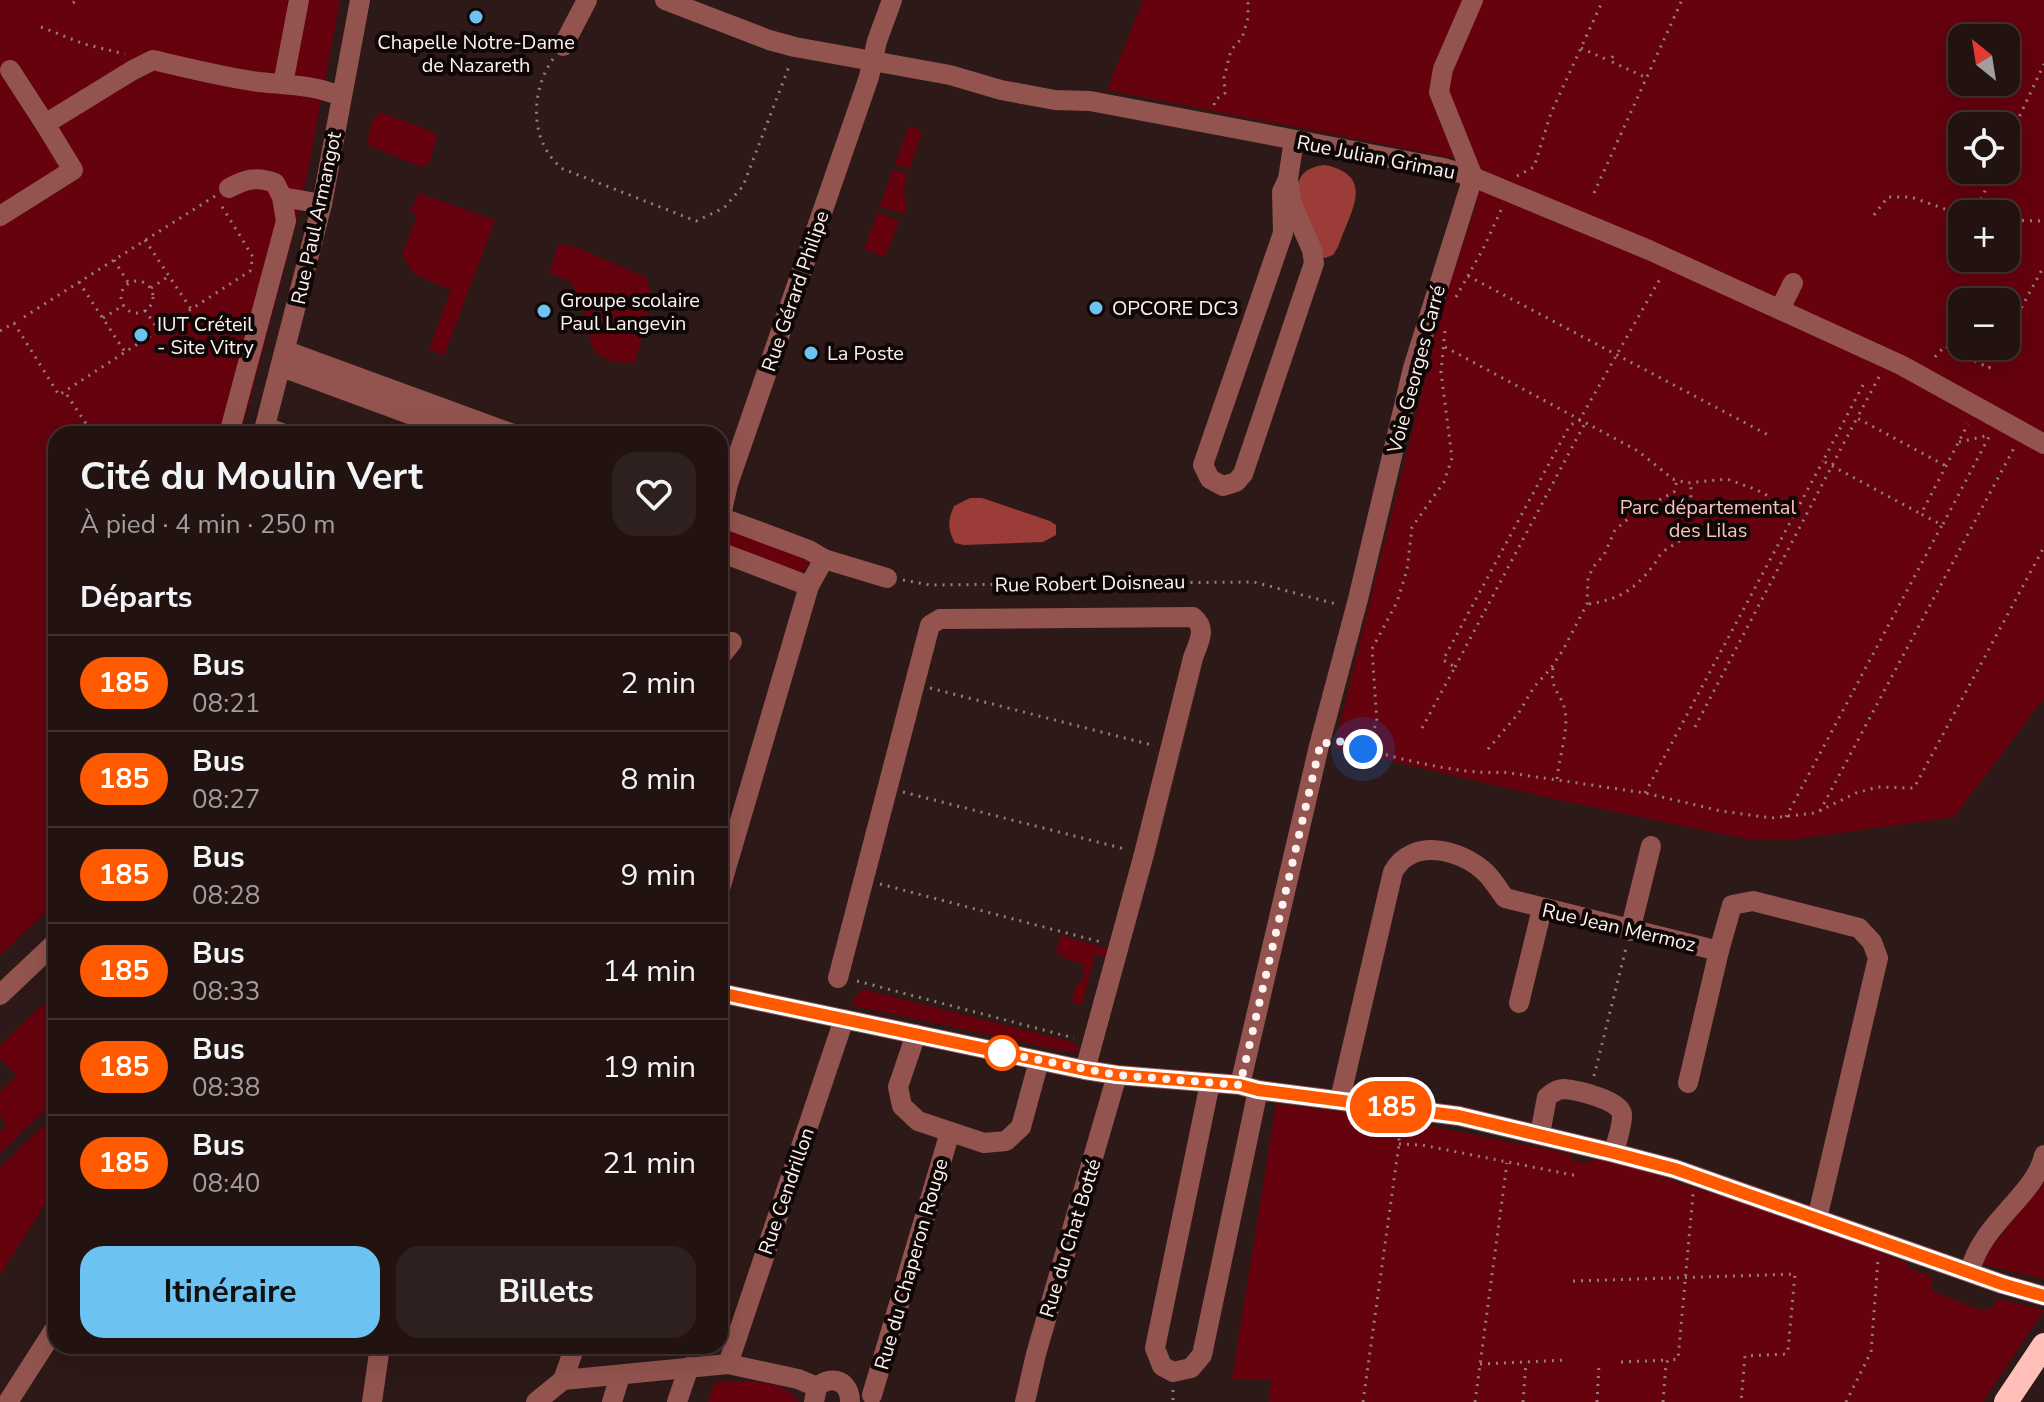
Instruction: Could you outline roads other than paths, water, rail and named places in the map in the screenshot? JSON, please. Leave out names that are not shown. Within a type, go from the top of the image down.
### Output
[{"type":"highway","points":[[2006,1402],[2044,1345]]},
{"type":"street","points":[[283,84],[299,0]]},
{"type":"street","name":"Rue Paul Armangot","points":[[272,426],[284,359],[322,204],[360,0]]},
{"type":"street","points":[[563,46],[587,0]]},
{"type":"street","name":"Rue Julian Grimau","points":[[665,0],[795,47],[950,75],[1001,90],[1055,100],[1090,101],[1444,168],[1473,177],[1671,259],[1780,309],[1906,368],[2044,444]]},
{"type":"street","name":"Rue Gérard Philipe","points":[[728,484],[892,0]]},
{"type":"street","points":[[1473,0],[1443,69],[1439,92],[1473,177]]},
{"type":"street","points":[[45,124],[153,60],[176,67],[323,88],[340,96]]},
{"type":"street","points":[[0,216],[73,170],[10,70]]},
{"type":"street","points":[[1288,179],[1292,204],[1314,256],[1314,263],[1243,474],[1236,482],[1223,486],[1210,479],[1203,465],[1283,233],[1282,192],[1288,179],[1294,140]]},
{"type":"street","points":[[229,188],[245,180],[262,177],[275,183],[282,197],[286,221],[231,426]]},
{"type":"street","name":"Voie Georges Carré","points":[[1210,1083],[1155,1348],[1162,1366],[1173,1372],[1191,1368],[1202,1355],[1249,1087],[1320,744],[1422,337],[1473,177]]},
{"type":"street","points":[[282,197],[322,204]]},
{"type":"street","points":[[1780,309],[1793,283]]},
{"type":"street","points":[[284,359],[445,426]]},
{"type":"street","points":[[284,359],[489,426]]},
{"type":"street","name":"Rue Gérard Philipe","points":[[728,519],[809,550],[824,559]]},
{"type":"street","points":[[728,555],[809,586]]},
{"type":"street","points":[[728,862],[809,586],[824,559],[887,578]]},
{"type":"street","points":[[838,978],[928,628],[940,619],[1193,617],[1202,633],[1085,1070]]},
{"type":"street","points":[[1630,931],[1651,846]]},
{"type":"street","name":"Rue Jean Mermoz","points":[[1340,1099],[1393,872],[1405,857],[1426,848],[1465,858],[1486,873],[1505,898],[1719,951],[1732,905],[1753,901],[1859,928],[1872,942],[1878,958],[1817,1219]]},
{"type":"street","points":[[1519,1003],[1542,909]]},
{"type":"street","points":[[0,995],[48,950]]},
{"type":"street","points":[[1688,1083],[1719,951]]},
{"type":"street","points":[[728,995],[1085,1070],[1340,1099],[1459,1116],[1540,1134],[1675,1169],[2044,1296]]},
{"type":"street","name":"Rue Cendrillon","points":[[728,1364],[844,1019]]},
{"type":"street","points":[[916,1034],[898,1087],[900,1101],[913,1119],[992,1144],[1006,1141],[1015,1134],[1024,1118],[1039,1061]]},
{"type":"street","name":"Rue du Chat Botté","points":[[1025,1402],[1036,1354],[1117,1075]]},
{"type":"street","points":[[1540,1134],[1547,1097],[1555,1090],[1565,1089],[1589,1095],[1611,1101],[1622,1114],[1614,1153]]},
{"type":"street","name":"Rue du Chaperon Rouge","points":[[881,1398],[950,1132]]},
{"type":"street","points":[[1970,1272],[1976,1250],[2036,1174],[2044,1155]]},
{"type":"street","points":[[8,1402],[48,1340]]},
{"type":"street","points":[[372,1402],[379,1354]]},
{"type":"street","points":[[536,1402],[563,1380],[572,1354]]},
{"type":"street","points":[[563,1380],[728,1364],[798,1379],[815,1394],[827,1380],[845,1384],[850,1399],[881,1398]]},
{"type":"street","points":[[677,1402],[689,1367]]},
{"type":"street","points":[[612,1402],[620,1376]]},
{"type":"place","name":"Chapelle Notre-Dame de Nazareth","points":[[476,17]]},
{"type":"place","name":"OPCORE DC3","points":[[1096,308]]},
{"type":"place","name":"Groupe scolaire Paul Langevin","points":[[544,311]]},
{"type":"place","name":"IUT Créteil - Site Vitry","points":[[141,335]]},
{"type":"place","name":"La Poste","points":[[811,353]]},
{"type":"park label","name":"Parc départemental des Lilas","points":[[1708,518]]}]
